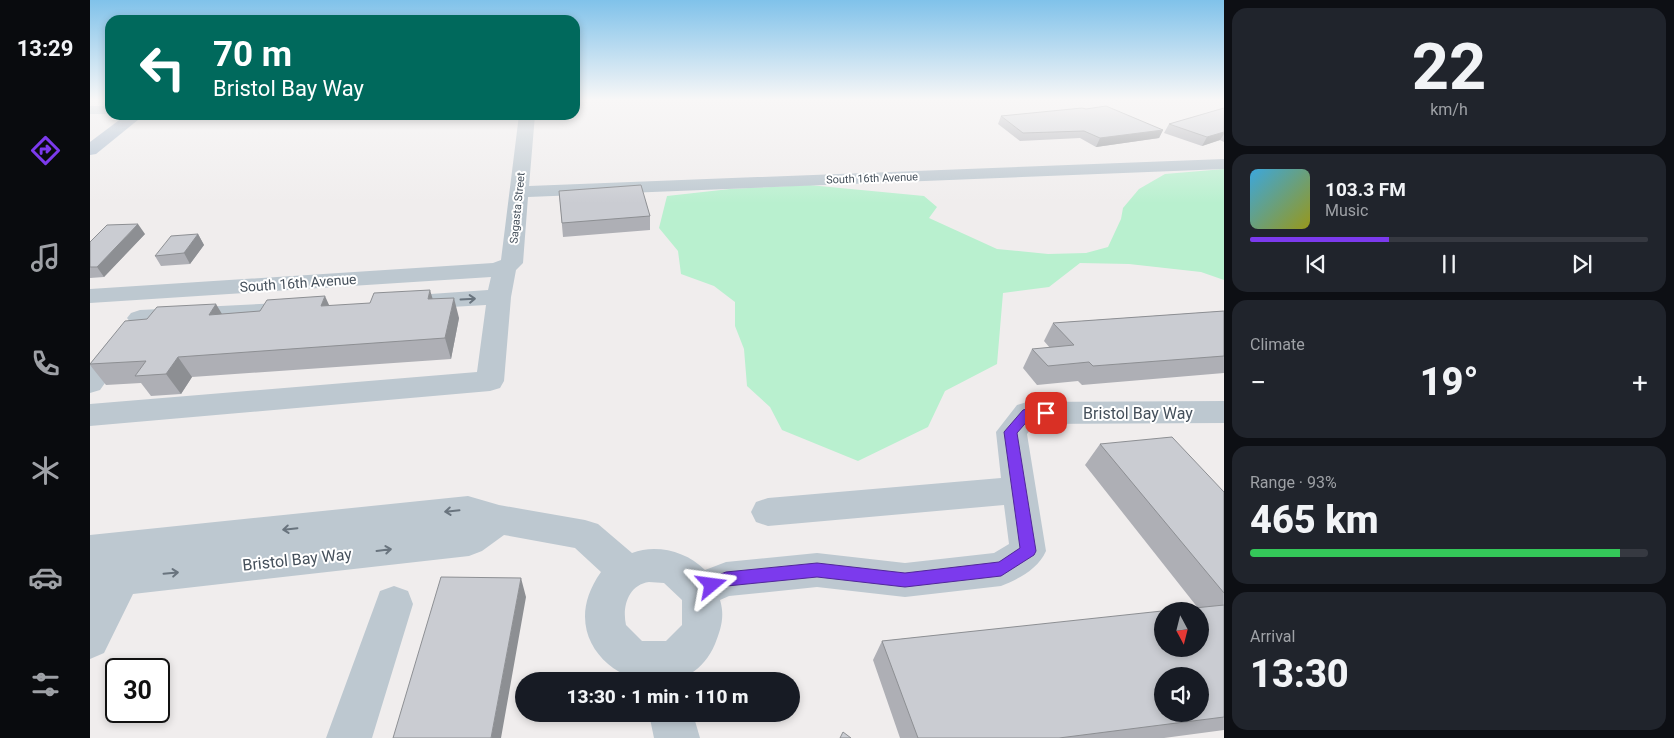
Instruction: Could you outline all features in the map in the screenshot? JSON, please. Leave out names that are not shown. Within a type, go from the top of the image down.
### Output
[{"type":"main road","points":[[90,150],[110,134]]},
{"type":"street","name":"Sagasta Street","points":[[505,267],[512,263],[525,134]]},
{"type":"street","name":"South 16th Avenue","points":[[519,192],[1224,164]]},
{"type":"street","name":"South 16th Avenue","points":[[98,295],[498,270],[505,267]]},
{"type":"street","points":[[90,415],[490,381],[499,297],[505,267]]},
{"type":"street","points":[[90,383],[162,291]]},
{"type":"street","points":[[90,313],[98,295]]},
{"type":"street","points":[[390,304],[499,297]]},
{"type":"street","points":[[140,318],[300,309]]},
{"type":"street","name":"Bristol Bay Way","points":[[698,591],[726,579],[817,570],[905,580],[1001,569],[1028,551],[1011,432],[1027,414],[1220,414]]},
{"type":"street","points":[[768,512],[1019,490]]},
{"type":"street","points":[[90,550],[468,510],[499,520],[585,535],[628,573]]},
{"type":"street","name":"Bristol Bay Way","points":[[106,580],[469,540],[499,520]]},
{"type":"street","points":[[90,639],[106,580],[140,545]]},
{"type":"street","points":[[659,566],[674,570],[688,578],[698,591],[704,606],[704,621],[699,637],[688,650],[673,659],[659,672],[624,653],[612,642],[605,627],[604,611],[607,596],[616,583],[628,573],[644,567],[659,566]]},
{"type":"street","points":[[349,738],[394,604]]},
{"type":"street","points":[[673,722],[677,738]]},
{"type":"green space","points":[[1224,169],[1224,280],[1201,272],[1129,264],[1080,263],[1049,287],[1003,293],[997,364],[945,391],[928,427],[858,461],[782,430],[770,407],[747,386],[744,349],[735,326],[735,302],[714,286],[681,274],[678,251],[659,228],[667,196],[730,189],[809,185],[924,196],[937,207],[929,218],[997,249],[1048,254],[1086,253],[1108,247],[1121,219],[1123,208],[1139,189],[1165,174]]},
{"type":"building","points":[[1092,134],[1128,134],[1100,138]]},
{"type":"building","points":[[1200,134],[1216,134],[1207,137]]},
{"type":"building","points":[[641,185],[650,216],[562,223],[559,191]]},
{"type":"building","points":[[138,224],[97,267],[90,267],[90,242],[107,225]]},
{"type":"building","points":[[198,234],[184,253],[155,256],[171,236]]},
{"type":"building","points":[[430,290],[428,299],[454,298],[445,338],[178,357],[166,374],[135,376],[146,361],[90,364],[125,321],[147,319],[157,307],[216,304],[209,315],[260,311],[267,300],[325,296],[321,306],[370,303],[374,293]]},
{"type":"building","points":[[1224,311],[1224,356],[1093,366],[1089,362],[1048,366],[1032,349],[1074,345],[1053,323]]},
{"type":"building","points":[[1172,437],[1224,492],[1224,593],[1100,444]]},
{"type":"building","points":[[441,577],[521,578],[491,738],[393,738]]},
{"type":"building","points":[[1224,605],[1224,717],[1209,719],[1209,667],[1154,667],[1154,722],[1185,722],[1059,738],[918,738],[882,641],[1154,612],[1154,658],[1209,658],[1209,607]]},
{"type":"building","points":[[843,732],[851,738],[840,738]]},
{"type":"route","points":[[712,585],[726,579],[817,570],[905,580],[1001,569],[1028,551],[1011,432],[1027,414],[1046,413]]}]
